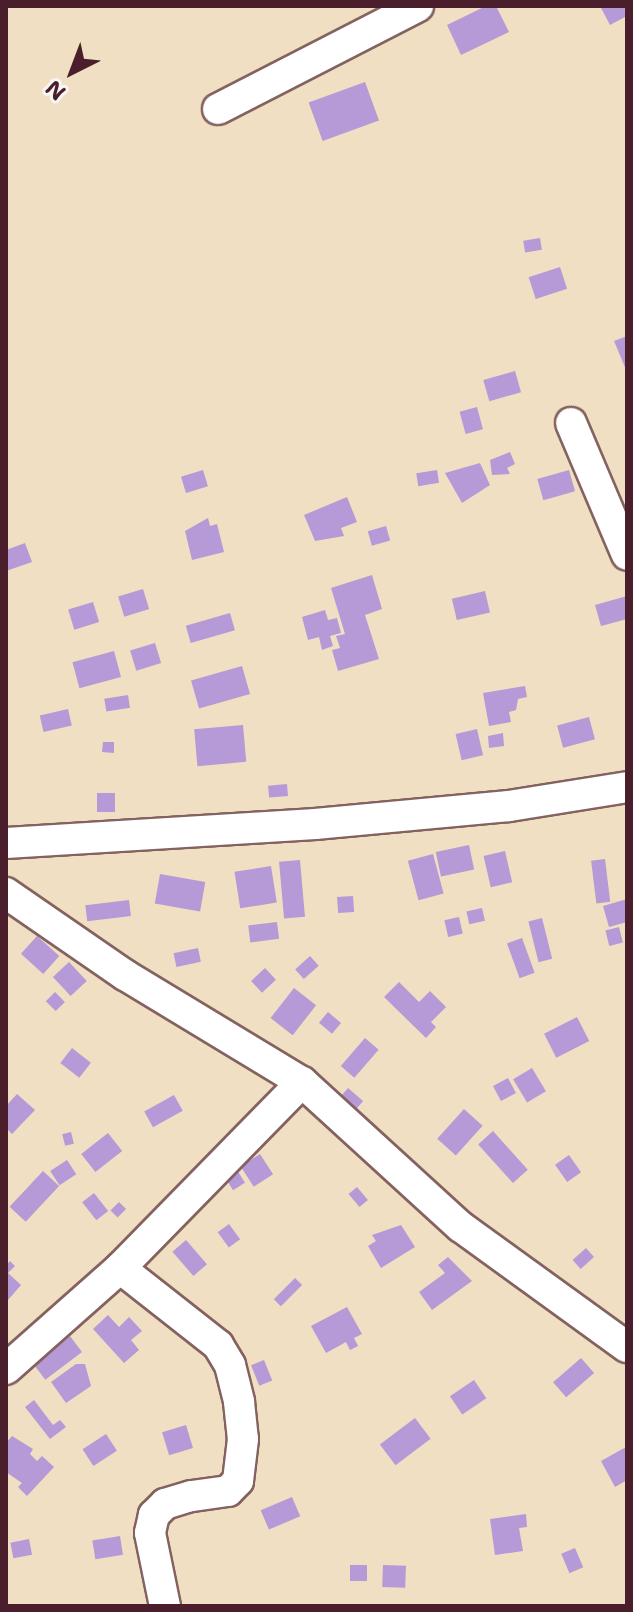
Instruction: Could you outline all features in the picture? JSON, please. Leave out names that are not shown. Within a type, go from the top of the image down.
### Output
[{"type":"street","points":[[218,109],[418,6]]},
{"type":"street","points":[[571,423],[627,555]]},
{"type":"street","points":[[6,843],[315,824],[509,806],[627,787]]},
{"type":"street","points":[[6,893],[125,975],[302,1082],[461,1227],[627,1347]]},
{"type":"street","points":[[6,1369],[120,1268],[302,1082]]},
{"type":"street","points":[[120,1268],[218,1345],[230,1365],[239,1402],[243,1439],[238,1481],[228,1491],[165,1504],[154,1515],[150,1533],[165,1606]]},
{"type":"building","points":[[486,6],[496,6],[509,32],[461,55],[447,25]]},
{"type":"building","points":[[600,6],[624,6],[627,16],[610,25]]},
{"type":"building","points":[[365,82],[379,121],[323,141],[309,103]]},
{"type":"building","points":[[540,238],[542,250],[525,253],[523,241]]},
{"type":"building","points":[[560,267],[567,289],[536,299],[529,277]]},
{"type":"building","points":[[627,336],[627,372],[614,341]]},
{"type":"building","points":[[515,371],[521,392],[489,401],[483,380]]},
{"type":"building","points":[[477,407],[483,429],[466,434],[460,412]]},
{"type":"building","points":[[510,452],[515,464],[507,468],[510,474],[492,475],[490,460]]},
{"type":"building","points":[[480,463],[490,485],[462,503],[445,473]]},
{"type":"building","points":[[203,470],[208,486],[186,493],[181,477]]},
{"type":"building","points":[[437,470],[439,483],[418,486],[416,473]]},
{"type":"building","points":[[569,470],[575,491],[543,500],[537,479]]},
{"type":"building","points":[[347,497],[357,522],[341,528],[344,536],[315,541],[304,515]]},
{"type":"building","points":[[208,518],[210,526],[217,524],[224,552],[192,560],[185,531]]},
{"type":"building","points":[[386,526],[390,540],[372,546],[368,531]]},
{"type":"building","points":[[25,543],[32,562],[6,571],[6,550]]},
{"type":"building","points":[[372,575],[382,609],[365,615],[379,659],[338,671],[332,650],[340,648],[336,636],[345,634],[331,588]]},
{"type":"building","points":[[143,589],[149,609],[124,617],[118,597]]},
{"type":"building","points":[[485,591],[490,612],[457,620],[452,599]]},
{"type":"building","points":[[627,596],[627,619],[601,626],[595,605]]},
{"type":"building","points":[[93,602],[99,622],[74,630],[68,610]]},
{"type":"building","points":[[325,610],[328,620],[337,618],[341,633],[330,636],[333,646],[322,650],[319,637],[308,640],[302,617]]},
{"type":"building","points":[[230,613],[235,630],[191,643],[186,626]]},
{"type":"building","points":[[155,643],[161,663],[136,671],[130,651]]},
{"type":"building","points":[[114,651],[121,677],[79,688],[72,662]]},
{"type":"building","points":[[242,666],[250,694],[199,708],[191,681]]},
{"type":"building","points":[[525,686],[527,697],[518,699],[516,710],[509,712],[511,722],[489,726],[483,693]]},
{"type":"building","points":[[128,695],[130,708],[106,712],[104,699]]},
{"type":"building","points":[[68,709],[72,726],[44,732],[40,716]]},
{"type":"building","points":[[589,717],[595,739],[563,748],[557,726]]},
{"type":"building","points":[[243,725],[246,762],[197,766],[194,729]]},
{"type":"building","points":[[477,729],[483,755],[462,760],[456,734]]},
{"type":"building","points":[[503,733],[504,746],[489,748],[488,736]]},
{"type":"building","points":[[103,742],[114,742],[114,753],[102,752]]},
{"type":"building","points":[[287,784],[288,796],[269,798],[268,786]]},
{"type":"building","points":[[97,793],[115,793],[115,812],[97,812]]},
{"type":"building","points":[[469,845],[474,869],[441,877],[436,852]]},
{"type":"building","points":[[505,851],[512,882],[491,887],[484,856]]},
{"type":"building","points":[[433,854],[444,894],[418,900],[408,861]]},
{"type":"building","points":[[605,859],[610,902],[596,903],[591,861]]},
{"type":"building","points":[[300,860],[305,917],[284,919],[279,862]]},
{"type":"building","points":[[271,866],[277,903],[240,908],[234,872]]},
{"type":"building","points":[[160,874],[205,882],[200,912],[155,904]]},
{"type":"building","points":[[353,896],[354,912],[338,913],[337,897]]},
{"type":"building","points":[[627,899],[627,922],[609,927],[603,906]]},
{"type":"building","points":[[129,900],[131,916],[87,921],[85,905]]},
{"type":"building","points":[[482,908],[485,921],[469,924],[466,912]]},
{"type":"building","points":[[459,917],[463,934],[448,937],[444,920]]},
{"type":"building","points":[[542,918],[552,959],[539,962],[528,921]]},
{"type":"building","points":[[277,922],[279,939],[250,942],[248,926]]},
{"type":"building","points":[[619,927],[623,943],[609,946],[605,930]]},
{"type":"building","points":[[37,936],[59,956],[43,974],[21,954]]},
{"type":"building","points":[[522,938],[535,973],[520,978],[507,943]]},
{"type":"building","points":[[198,948],[201,962],[176,967],[174,953]]},
{"type":"building","points":[[310,956],[319,966],[304,979],[295,969]]},
{"type":"building","points":[[69,962],[87,981],[71,996],[53,977]]},
{"type":"building","points":[[265,968],[276,980],[262,993],[251,981]]},
{"type":"building","points":[[399,982],[419,1002],[430,991],[446,1007],[431,1022],[436,1027],[426,1038],[384,997]]},
{"type":"building","points":[[294,988],[316,1005],[293,1035],[271,1018]]},
{"type":"building","points":[[55,992],[65,1002],[56,1011],[46,1001]]},
{"type":"building","points":[[328,1012],[341,1023],[332,1034],[319,1023]]},
{"type":"building","points":[[577,1017],[589,1041],[556,1058],[544,1034]]},
{"type":"building","points":[[365,1038],[379,1050],[354,1078],[341,1066]]},
{"type":"building","points":[[72,1048],[91,1063],[79,1078],[60,1063]]},
{"type":"building","points":[[532,1068],[546,1091],[527,1102],[513,1079]]},
{"type":"building","points":[[508,1078],[516,1093],[501,1101],[493,1086]]},
{"type":"building","points":[[348,1088],[363,1101],[353,1113],[338,1100]]},
{"type":"building","points":[[17,1094],[35,1110],[12,1134],[6,1128],[6,1106]]},
{"type":"building","points":[[174,1095],[183,1111],[153,1127],[144,1111]]},
{"type":"building","points":[[464,1109],[483,1126],[456,1155],[437,1139]]},
{"type":"building","points":[[493,1131],[528,1170],[513,1183],[478,1144]]},
{"type":"building","points":[[71,1132],[74,1144],[65,1146],[62,1134]]},
{"type":"building","points":[[108,1133],[122,1151],[95,1172],[81,1154]]},
{"type":"building","points":[[260,1154],[273,1174],[254,1187],[241,1167]]},
{"type":"building","points":[[569,1155],[581,1172],[567,1182],[555,1165]]},
{"type":"building","points":[[67,1160],[76,1174],[59,1185],[50,1171]]},
{"type":"building","points":[[237,1170],[245,1183],[233,1190],[225,1177]]},
{"type":"building","points":[[43,1171],[59,1186],[26,1222],[10,1207]]},
{"type":"building","points":[[357,1187],[368,1200],[360,1207],[349,1194]]},
{"type":"building","points":[[94,1193],[108,1211],[96,1220],[82,1202]]},
{"type":"building","points":[[119,1202],[126,1209],[118,1218],[111,1210]]},
{"type":"building","points":[[229,1224],[240,1239],[229,1248],[218,1232]]},
{"type":"building","points":[[401,1225],[415,1247],[381,1268],[368,1246],[376,1241],[372,1235]]},
{"type":"building","points":[[186,1240],[207,1264],[193,1276],[172,1252]]},
{"type":"building","points":[[586,1248],[594,1257],[581,1269],[573,1260]]},
{"type":"building","points":[[448,1257],[472,1281],[432,1310],[419,1292],[445,1273],[438,1265]]},
{"type":"building","points":[[10,1261],[15,1266],[8,1273],[21,1285],[8,1300],[6,1265]]},
{"type":"building","points":[[295,1278],[302,1285],[281,1306],[274,1299]]},
{"type":"building","points":[[347,1307],[362,1334],[354,1338],[358,1346],[350,1350],[346,1342],[326,1353],[311,1326]]},
{"type":"building","points":[[108,1315],[119,1327],[129,1317],[142,1331],[131,1340],[139,1350],[124,1363],[93,1329]]},
{"type":"building","points":[[70,1336],[82,1352],[45,1380],[33,1364]]},
{"type":"building","points":[[581,1358],[594,1373],[566,1397],[553,1382]]},
{"type":"building","points":[[264,1360],[272,1380],[259,1386],[251,1365]]},
{"type":"building","points":[[76,1364],[85,1364],[91,1386],[66,1403],[51,1382]]},
{"type":"building","points":[[474,1380],[486,1398],[462,1414],[450,1396]]},
{"type":"building","points":[[34,1400],[53,1425],[60,1420],[66,1427],[50,1439],[25,1407]]},
{"type":"building","points":[[415,1418],[431,1439],[396,1465],[380,1444]]},
{"type":"building","points":[[186,1425],[193,1448],[169,1455],[162,1432]]},
{"type":"building","points":[[106,1434],[117,1451],[93,1466],[83,1449]]},
{"type":"building","points":[[12,1436],[33,1449],[30,1454],[37,1461],[42,1456],[54,1467],[27,1496],[18,1487],[22,1483],[6,1472],[6,1443]]},
{"type":"building","points":[[626,1447],[627,1480],[615,1487],[601,1461]]},
{"type":"building","points":[[292,1497],[300,1516],[269,1530],[261,1510]]},
{"type":"building","points":[[526,1514],[527,1527],[519,1528],[523,1551],[495,1555],[490,1519]]},
{"type":"building","points":[[120,1536],[123,1555],[95,1559],[92,1540]]},
{"type":"building","points":[[29,1539],[32,1555],[13,1558],[10,1543]]},
{"type":"building","points":[[575,1548],[583,1567],[569,1573],[561,1554]]},
{"type":"building","points":[[350,1565],[367,1565],[367,1581],[350,1581]]},
{"type":"building","points":[[383,1565],[406,1566],[405,1588],[382,1587]]}]
